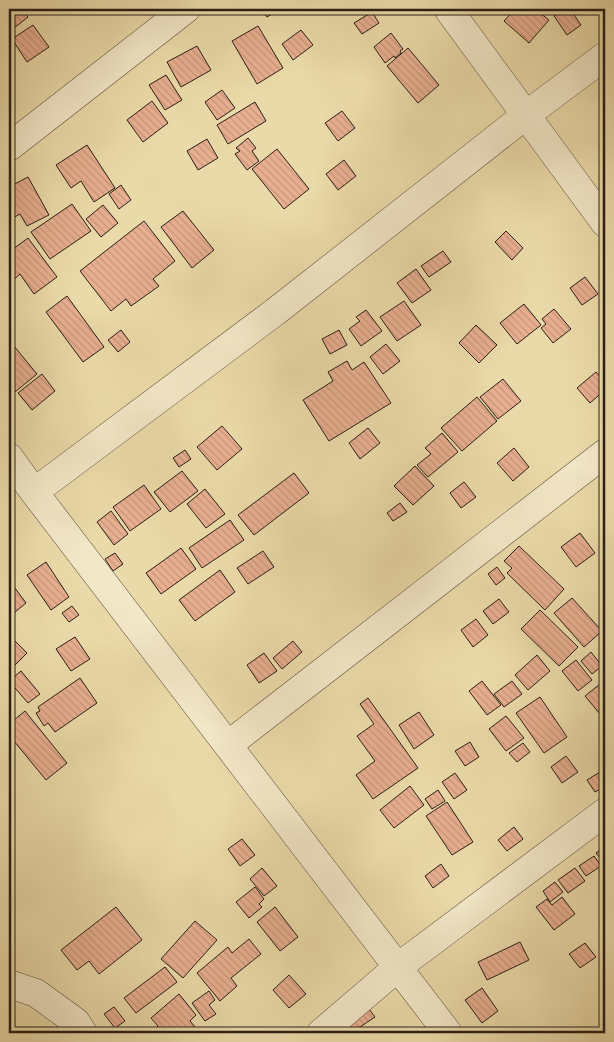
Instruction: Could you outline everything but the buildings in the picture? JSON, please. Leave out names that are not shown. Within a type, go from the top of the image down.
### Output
[{"type":"street","points":[[9,147],[186,9]]},
{"type":"street","points":[[448,9],[605,223]]},
{"type":"street","points":[[34,492],[275,312],[526,115],[605,56]]},
{"type":"street","points":[[228,745],[605,453]]},
{"type":"street","points":[[9,457],[448,1033]]},
{"type":"street","points":[[321,1033],[398,967],[605,812]]},
{"type":"street","points":[[11,981],[36,993],[76,1022],[83,1033]]}]
